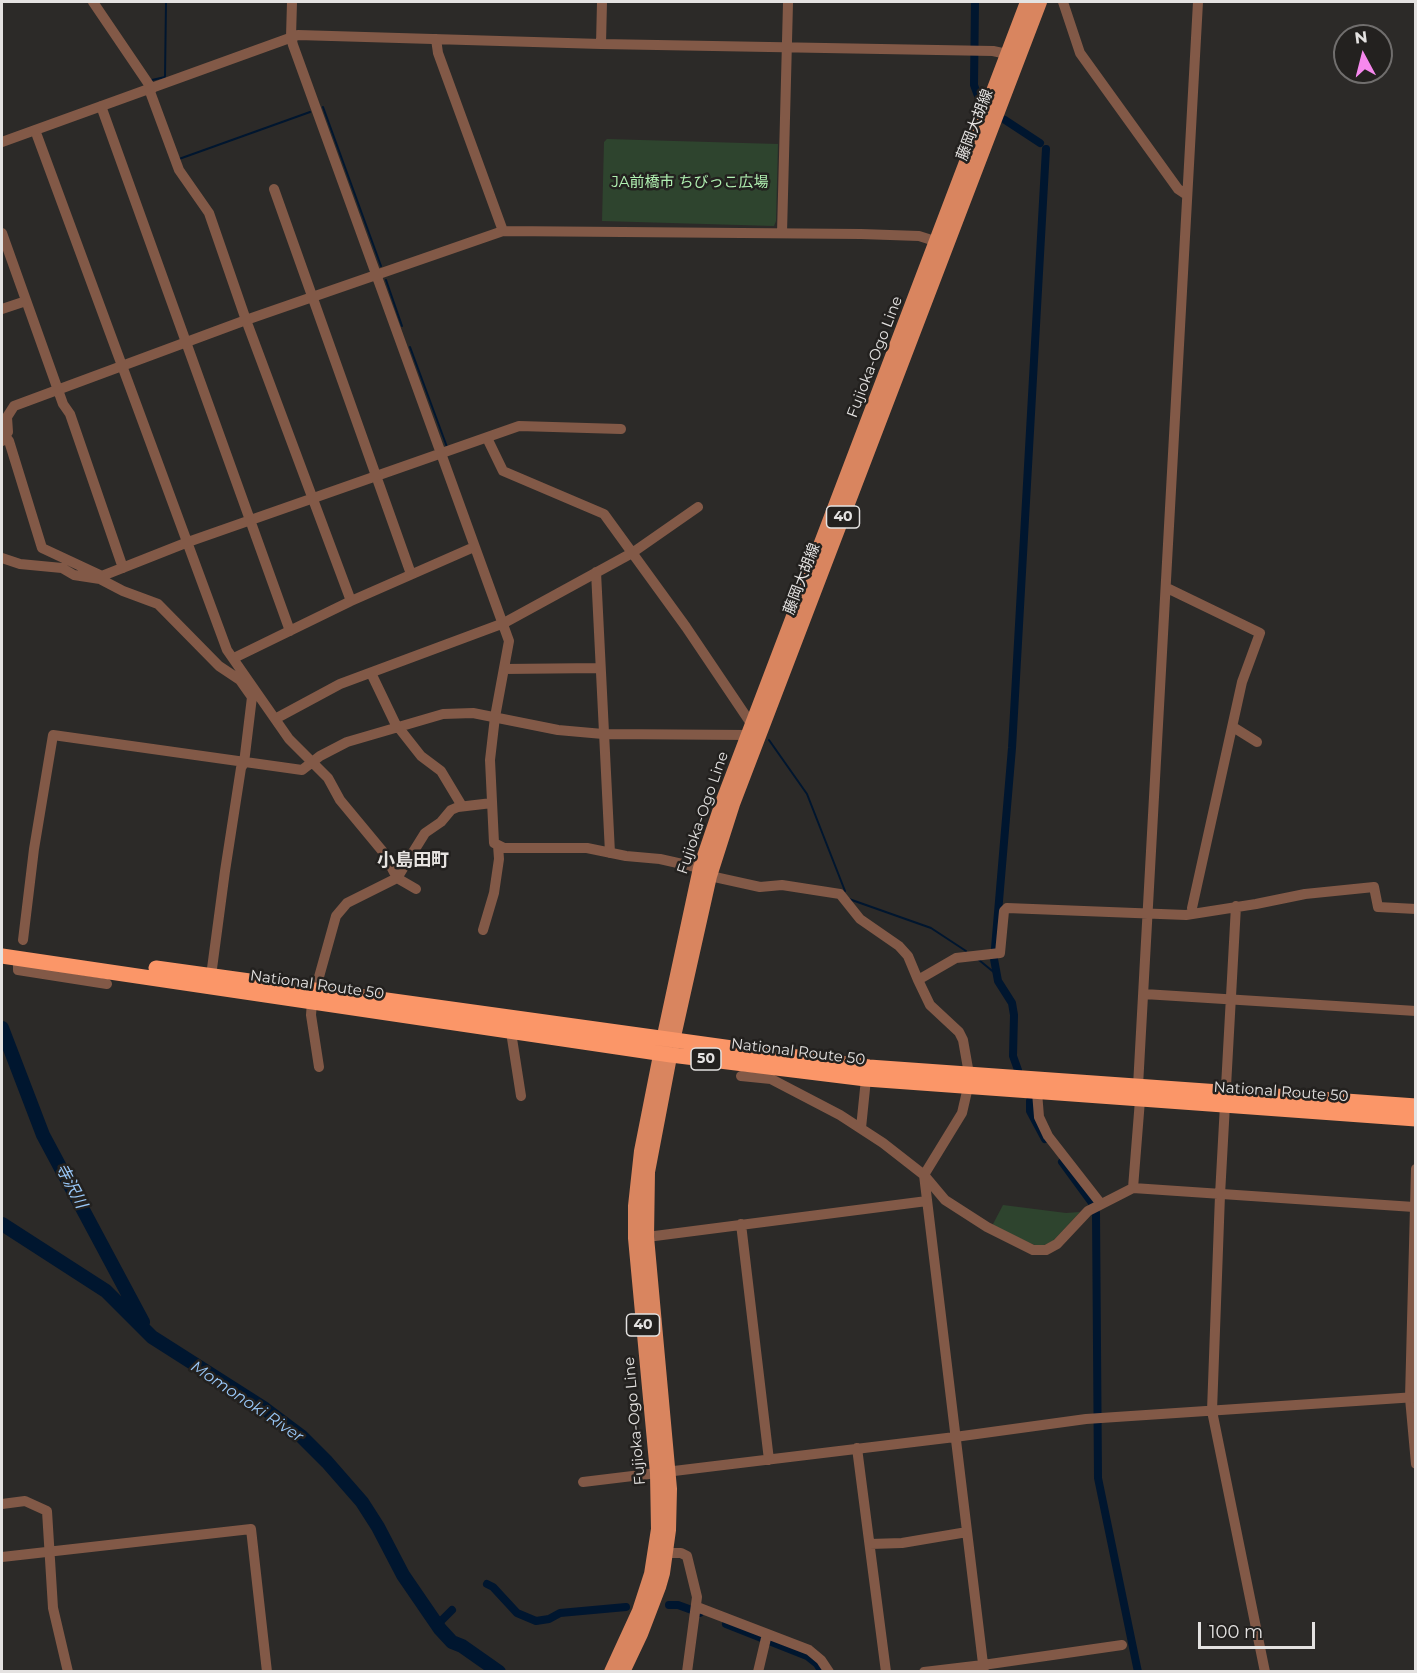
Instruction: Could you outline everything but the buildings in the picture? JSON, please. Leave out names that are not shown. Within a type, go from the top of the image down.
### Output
[{"type":"highway","name":"National Route 50","points":[[2,946],[211,976],[511,1032],[869,1067],[1037,1092],[1139,1093]]},
{"type":"highway","name":"National Route 50","points":[[2,956],[313,996],[667,1047],[866,1079],[969,1081],[1225,1099],[1416,1106]]},
{"type":"highway","name":"National Route 50","points":[[1225,1099],[1416,1119]]},
{"type":"main road","name":"Fujioka-Ogo Line","points":[[623,1671],[652,1607],[663,1573],[670,1512],[662,1472],[635,1238],[635,1206],[641,1151],[667,1047],[705,872],[750,730],[941,243],[1006,54],[1027,2]]},
{"type":"main road","name":"藤岡大胡線","points":[[705,872],[733,804],[941,243],[1040,2]]},
{"type":"main road","name":"Fujioka-Ogo Line","points":[[611,1671],[639,1611],[651,1574],[658,1529],[662,1472],[647,1237],[648,1172],[667,1047]]},
{"type":"street","points":[[93,2],[150,89],[179,170],[209,213],[246,320],[351,601]]},
{"type":"street","points":[[292,2],[291,37],[509,640],[490,760],[494,843],[504,848],[587,848],[660,859],[760,886],[782,885],[840,894],[860,919],[904,951],[930,1005],[959,1032],[963,1040],[969,1081],[962,1113],[924,1175],[984,1668]]},
{"type":"street","points":[[601,44],[602,2]]},
{"type":"street","points":[[1063,2],[1080,53],[1172,179],[1187,195]]},
{"type":"street","points":[[1132,1188],[1149,915],[1198,2]]},
{"type":"street","points":[[782,232],[788,3]]},
{"type":"street","points":[[2,142],[298,35],[601,44],[993,51],[1006,54]]},
{"type":"street","points":[[436,39],[438,53],[503,231]]},
{"type":"street","points":[[101,106],[290,631]]},
{"type":"street","points":[[35,130],[227,650],[289,739],[328,778],[340,800],[384,853],[397,878],[416,889]]},
{"type":"street","points":[[274,189],[411,574]]},
{"type":"street","points":[[211,976],[252,698],[240,680],[219,666],[158,604],[123,591],[42,549],[9,441],[4,439],[8,432],[7,417],[14,406],[377,273],[503,231],[782,232],[919,236],[941,243]]},
{"type":"street","points":[[2,233],[57,389],[70,414],[123,568]]},
{"type":"street","points":[[2,309],[26,301]]},
{"type":"street","points":[[2,558],[20,564],[62,568],[74,575],[101,578],[188,542],[519,426],[621,429]]},
{"type":"street","points":[[488,438],[503,471],[604,514],[686,627],[750,730]]},
{"type":"street","points":[[275,719],[340,684],[504,622],[632,553],[698,507]]},
{"type":"street","points":[[198,645],[234,658],[351,601],[474,547]]},
{"type":"street","points":[[596,572],[610,853]]},
{"type":"street","points":[[1167,588],[1260,633],[1242,682],[1192,908],[1193,914]]},
{"type":"street","points":[[504,669],[600,668]]},
{"type":"street","points":[[371,673],[385,707],[395,723],[421,756],[441,771],[462,806]]},
{"type":"street","points":[[23,940],[34,849],[53,735],[302,770],[321,756],[347,742],[443,714],[473,713],[549,729],[603,734],[750,730]]},
{"type":"street","points":[[1233,726],[1257,742]]},
{"type":"street","points":[[319,1067],[311,1015],[313,996],[336,916],[347,903],[397,878],[425,833],[441,822],[452,810],[462,806],[492,803]]},
{"type":"street","points":[[483,930],[494,894],[499,858],[498,845]]},
{"type":"street","points":[[918,980],[956,958],[1000,953],[1004,911],[1007,908],[1149,915],[1193,914],[1305,894],[1374,887],[1378,907],[1416,909]]},
{"type":"street","points":[[1236,906],[1220,1195],[1212,1410],[1265,1671]]},
{"type":"street","points":[[18,966],[18,970],[107,984]]},
{"type":"street","points":[[1143,994],[1416,1011]]},
{"type":"street","points":[[511,1032],[520,1096]]},
{"type":"street","points":[[741,1076],[771,1079],[840,1114],[924,1175],[945,1200],[987,1227],[1033,1250],[1046,1250],[1057,1244],[1088,1211],[1132,1188],[1414,1207]]},
{"type":"street","points":[[861,1128],[866,1079]]},
{"type":"street","points":[[1037,1092],[1039,1117],[1048,1136],[1101,1204]]},
{"type":"street","points":[[1416,1169],[1413,1397],[1416,1464]]},
{"type":"street","points":[[647,1237],[927,1201]]},
{"type":"street","points":[[741,1224],[769,1460]]},
{"type":"street","points":[[583,1482],[1086,1419],[1413,1397]]},
{"type":"street","points":[[857,1448],[886,1671]]},
{"type":"street","points":[[2,1504],[25,1501],[47,1511],[53,1608],[68,1671]]},
{"type":"street","points":[[2,1557],[251,1530],[267,1671]]},
{"type":"street","points":[[870,1544],[902,1542],[967,1532]]},
{"type":"street","points":[[667,1553],[681,1553],[687,1556],[697,1597],[687,1671]]},
{"type":"street","points":[[697,1607],[766,1638],[809,1650],[829,1671]]},
{"type":"street","points":[[759,1671],[766,1638]]},
{"type":"street","points":[[924,1671],[984,1668],[1122,1645]]},
{"type":"green space","name":"JA前橋市 ちびっこ広場","points":[[607,139],[778,144],[774,226],[602,221],[604,142]]},
{"type":"green space","points":[[1003,1205],[1066,1213],[1080,1212],[1052,1242],[1039,1247],[992,1226]]},
{"type":"waterway","points":[[152,80],[165,77],[166,2]]},
{"type":"waterway","points":[[975,2],[974,85],[978,96]]},
{"type":"waterway","points":[[323,107],[381,266]]},
{"type":"waterway","points":[[179,159],[310,112]]},
{"type":"waterway","points":[[1005,120],[1040,143]]},
{"type":"waterway","points":[[995,948],[1012,748],[1046,149]]},
{"type":"waterway","points":[[386,280],[402,326]]},
{"type":"waterway","points":[[410,347],[447,447]]},
{"type":"waterway","points":[[769,740],[807,794],[845,891]]},
{"type":"waterway","points":[[849,899],[931,928],[966,951]]},
{"type":"waterway","points":[[994,959],[998,981],[1012,1003],[1013,1056],[1018,1070]]},
{"type":"waterway","points":[[979,960],[996,974]]},
{"type":"waterway","name":"寺沢川","points":[[2,1028],[43,1135],[143,1322]]},
{"type":"waterway","points":[[1030,1101],[1030,1111],[1045,1139]]},
{"type":"waterway","points":[[1062,1162],[1092,1203],[1096,1213],[1098,1478],[1138,1672]]},
{"type":"waterway","name":"Momonoki River","points":[[2,1224],[106,1291],[152,1337],[265,1409],[301,1436],[362,1502],[403,1575],[440,1629],[452,1642],[462,1646],[499,1672]]},
{"type":"waterway","points":[[487,1584],[493,1587],[517,1613],[536,1621],[549,1619],[560,1613],[626,1607]]},
{"type":"waterway","points":[[669,1605],[678,1605],[700,1613]]},
{"type":"waterway","points":[[438,1624],[452,1610]]},
{"type":"waterway","points":[[726,1624],[807,1656],[817,1664],[822,1672]]},
{"type":"district","name":"小島田町","points":[[413,861]]}]
